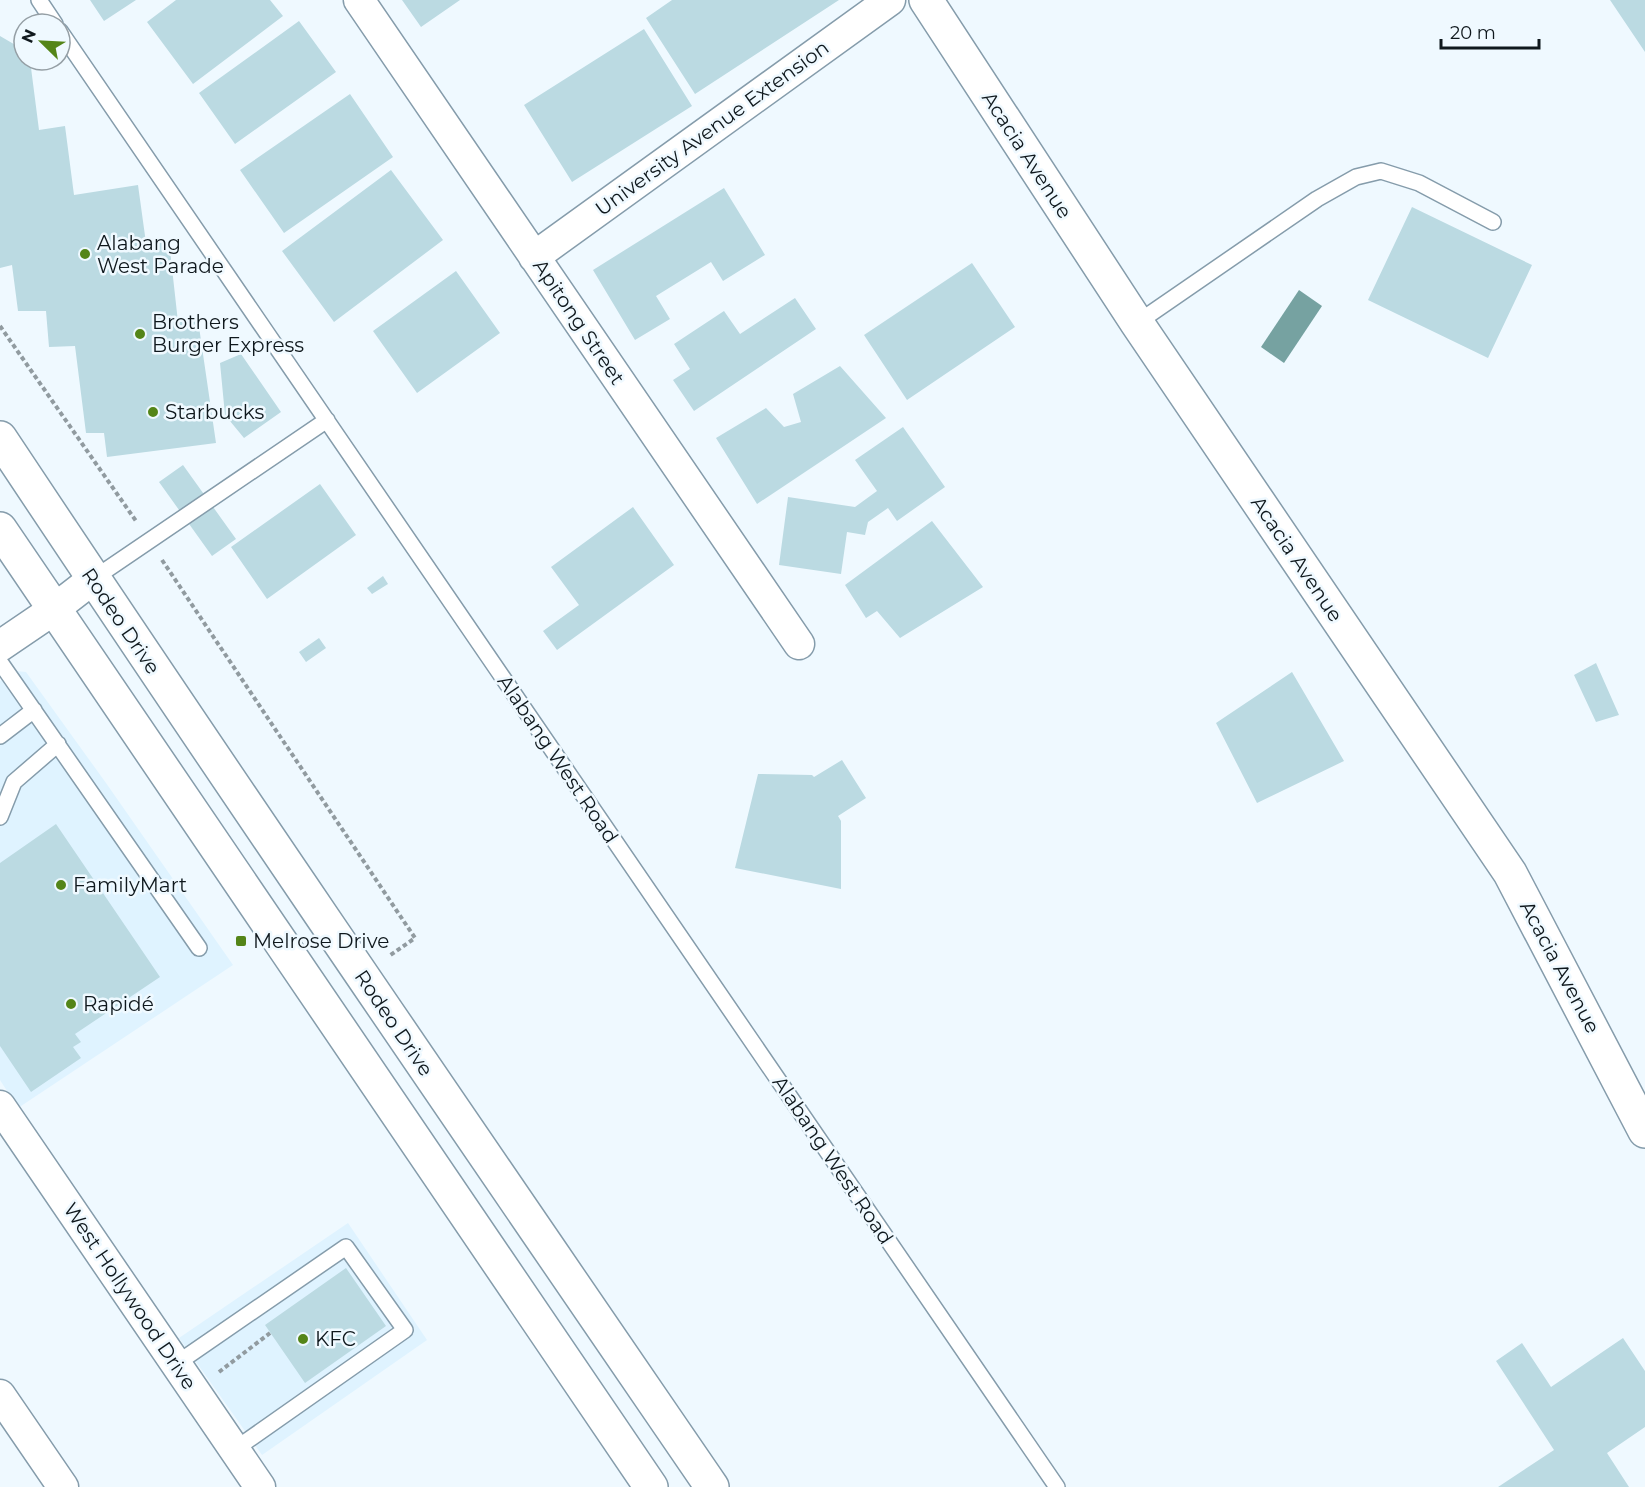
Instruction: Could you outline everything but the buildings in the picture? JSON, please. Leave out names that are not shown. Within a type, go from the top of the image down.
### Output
[{"type":"main road","name":"Acacia Avenue","points":[[926,0],[1137,323],[1510,873],[1645,1131]]},
{"type":"main road","name":"Rodeo Drive","points":[[0,438],[361,975],[712,1487]]},
{"type":"main road","points":[[0,529],[651,1487]]},
{"type":"street","name":"Apitong Street","points":[[359,0],[798,644]]},
{"type":"street","name":"University Avenue Extension","points":[[534,257],[890,0]]},
{"type":"street","points":[[0,646],[93,579]]},
{"type":"street","name":"West Hollywood Drive","points":[[0,1106],[260,1487]]},
{"type":"street","points":[[0,1395],[63,1487]]},
{"type":"lane","name":"Alabang West Road","points":[[72,48],[1057,1487]]},
{"type":"lane","points":[[1137,323],[1317,199],[1356,177],[1381,171],[1419,183],[1493,222]]},
{"type":"lane","points":[[93,579],[327,420]]},
{"type":"lane","points":[[0,662],[199,948]]},
{"type":"lane","points":[[0,736],[34,710]]},
{"type":"lane","points":[[0,817],[14,782],[58,744]]},
{"type":"lane","points":[[176,1364],[346,1247],[405,1330],[234,1450]]},
{"type":"path","points":[[0,326],[149,541],[416,938],[361,975]]},
{"type":"path","points":[[194,1390],[270,1333]]},
{"type":"shaded area","points":[[1299,290],[1322,306],[1284,363],[1261,347]]},
{"type":"shaded area","points":[[16,671],[26,672],[233,965],[18,1108],[0,1080],[0,681]]},
{"type":"shaded area","name":"KFC","points":[[348,1223],[427,1340],[262,1455],[179,1338]]},
{"type":"place","name":"Alabang West Parade","points":[[85,254]]},
{"type":"place","name":"Brothers Burger Express","points":[[140,334]]},
{"type":"place","name":"Starbucks","points":[[153,412]]},
{"type":"place","name":"FamilyMart","points":[[61,885]]},
{"type":"place","name":"Melrose Drive","points":[[241,941]]},
{"type":"place","name":"Rapidé","points":[[71,1004]]},
{"type":"place","name":"KFC","points":[[303,1339]]}]
